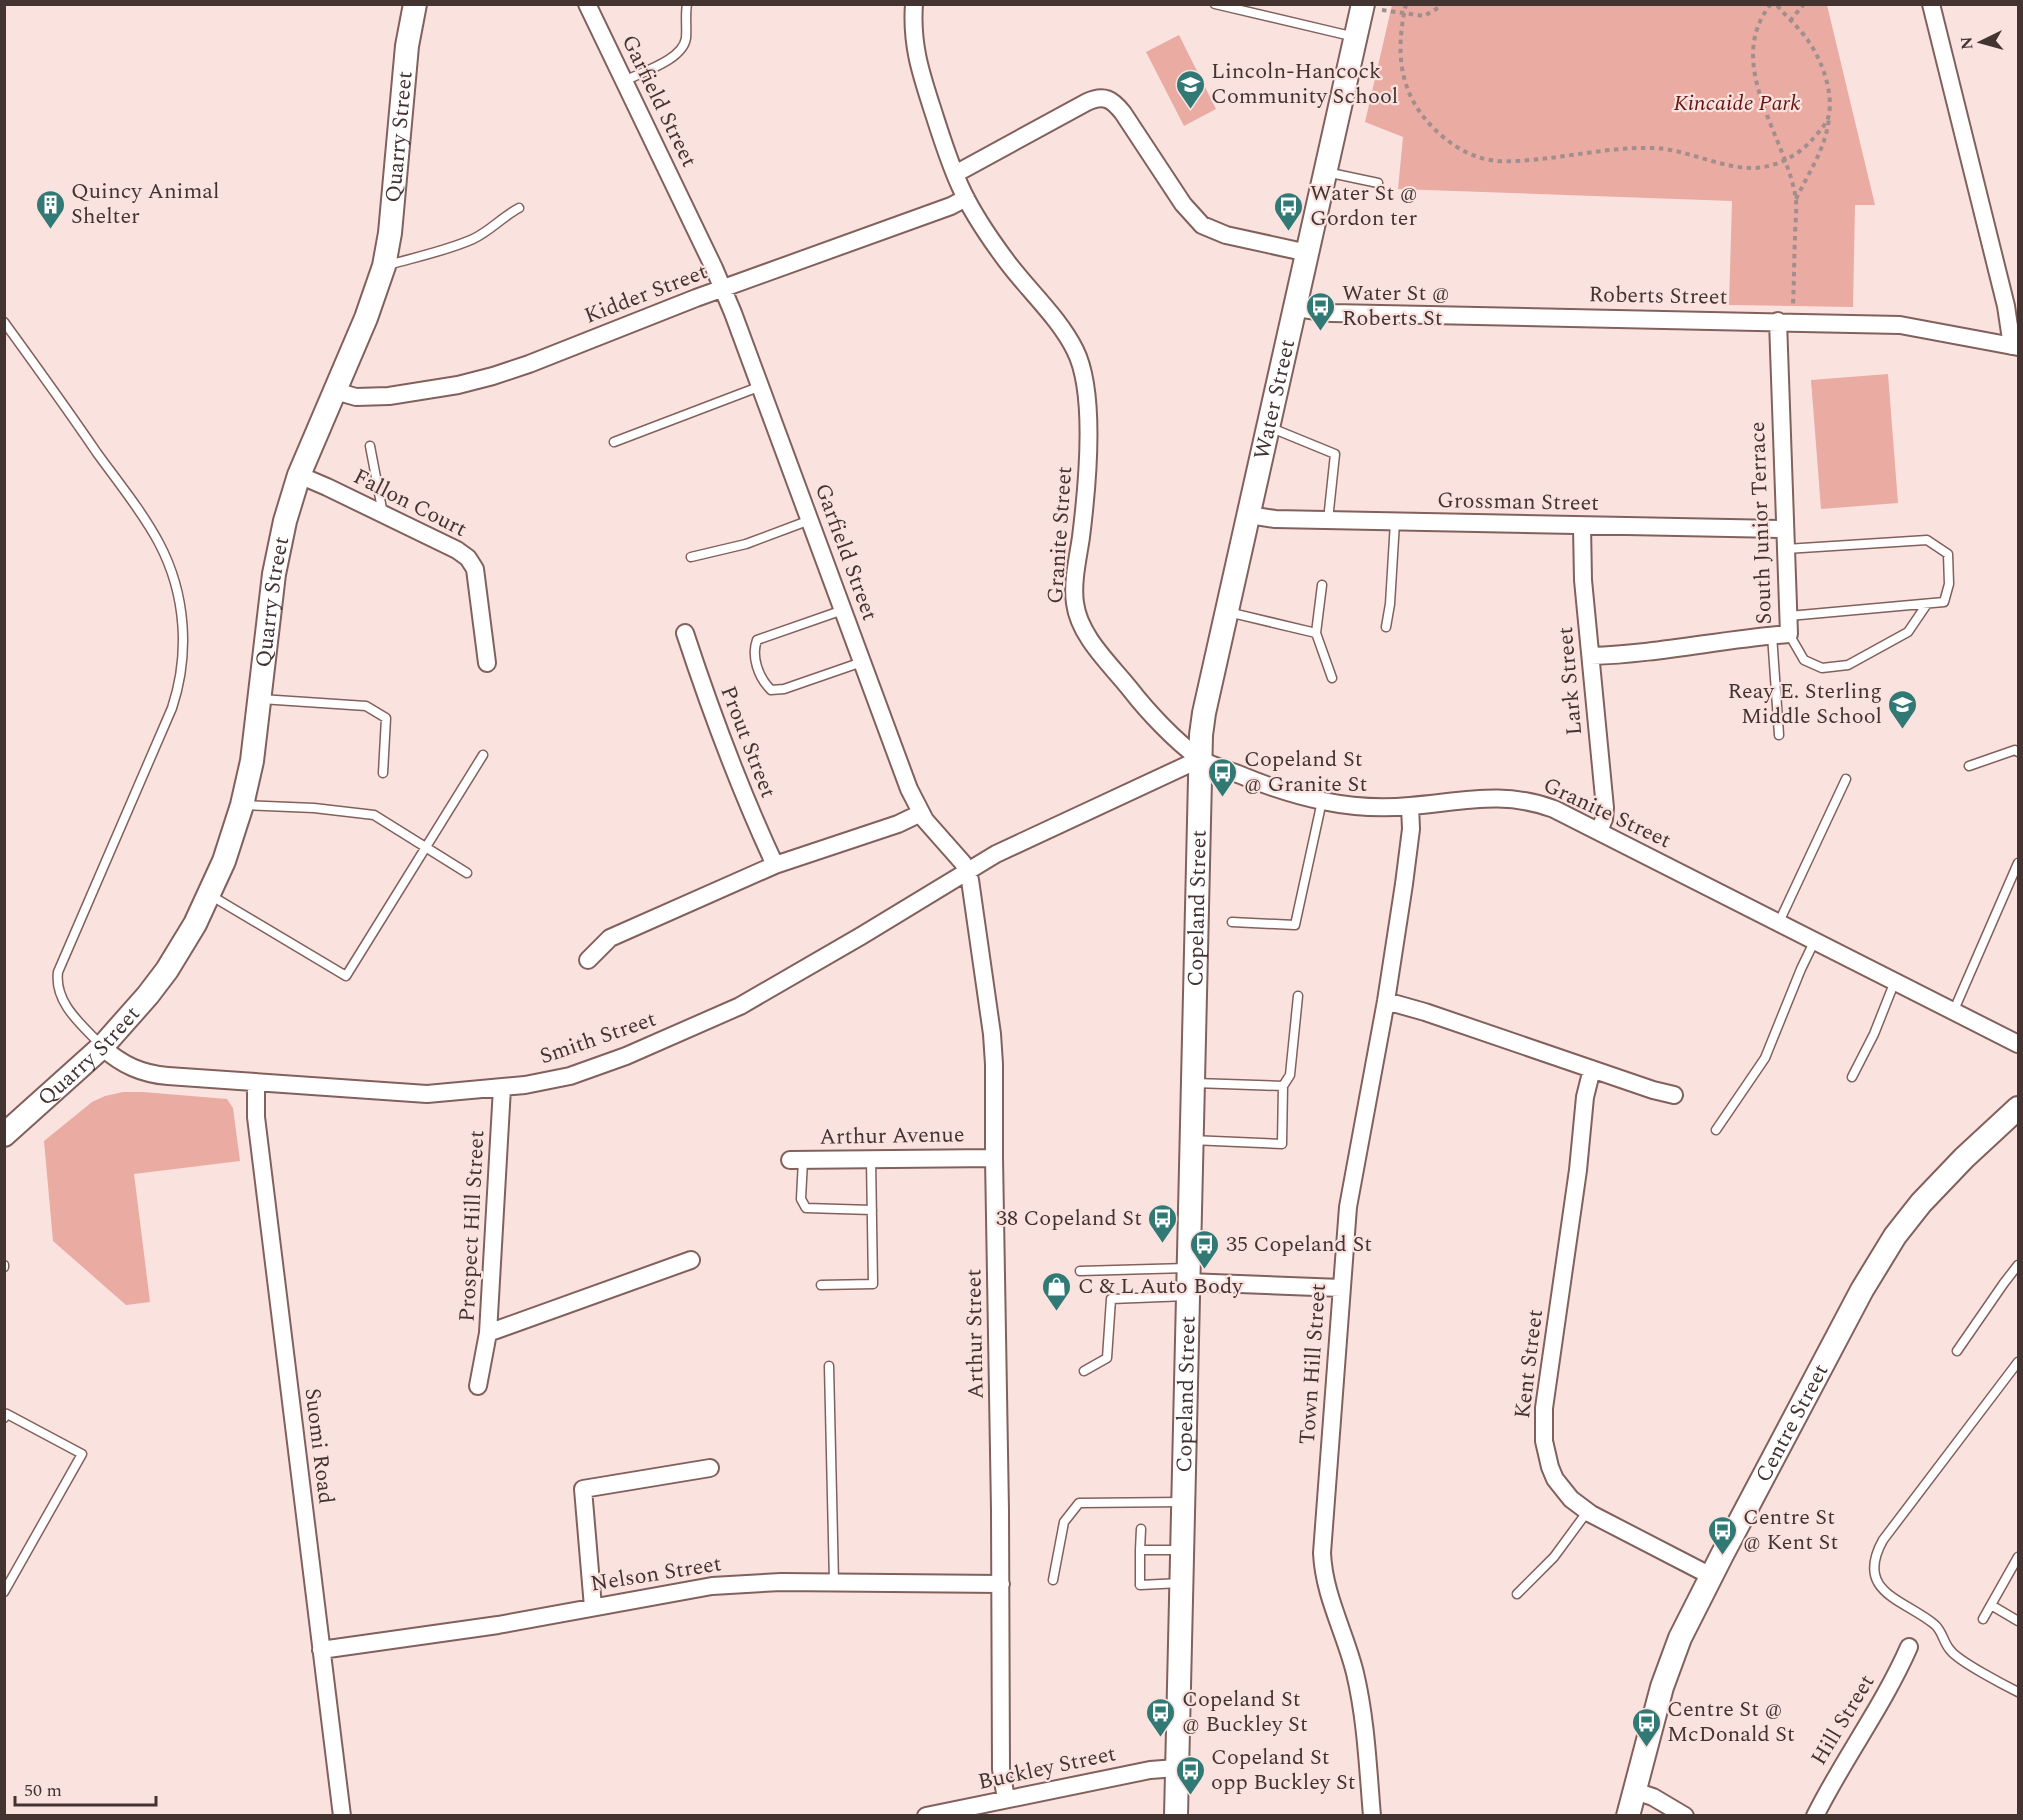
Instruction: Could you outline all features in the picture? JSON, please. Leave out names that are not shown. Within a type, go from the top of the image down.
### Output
[{"type":"main road","name":"Quarry Street","points":[[4,1135],[102,1047],[125,1023],[167,970],[195,924],[224,861],[242,805],[256,743],[274,574],[285,521],[299,475],[366,318],[384,266],[390,233],[407,46],[415,4]]},
{"type":"main road","name":"Water Street","points":[[1200,759],[1204,713],[1363,4]]},
{"type":"main road","name":"Copeland Street","points":[[1176,1815],[1200,759]]},
{"type":"main road","name":"Centre Street","points":[[1628,1815],[1673,1654],[1711,1576],[1856,1301],[1895,1236],[1921,1203],[1964,1158],[2019,1108]]},
{"type":"street","name":"Garfield Street","points":[[587,4],[723,288],[903,774],[921,813],[967,871]]},
{"type":"street","name":"Granite Street","points":[[914,4],[913,30],[917,61],[955,174],[966,198],[1009,264],[1068,337],[1082,368],[1088,432],[1088,472],[1074,594],[1076,615],[1091,642],[1145,708],[1200,759],[1264,785],[1322,801],[1371,808],[1410,806],[1468,798],[1514,798],[1554,809],[2019,1044]]},
{"type":"street","points":[[1931,4],[2015,347]]},
{"type":"street","points":[[955,174],[1087,102],[1098,97],[1105,97],[1112,100],[1123,112],[1183,204],[1202,225],[1226,235],[1308,253]]},
{"type":"street","name":"Kidder Street","points":[[335,391],[356,397],[377,397],[474,381],[529,364],[723,288],[942,209],[966,198]]},
{"type":"street","name":"Roberts Street","points":[[1295,308],[1332,313],[1900,325],[2015,347]]},
{"type":"street","name":"South Junior Terrace","points":[[1591,656],[1669,650],[1789,634],[1785,529],[1785,322]]},
{"type":"street","name":"Fallon Court","points":[[299,475],[327,486],[457,550],[472,563],[476,575],[488,663]]},
{"type":"street","name":"Grossman Street","points":[[1250,515],[1275,519],[1785,529]]},
{"type":"street","name":"Lark Street","points":[[1582,526],[1583,580],[1594,714],[1605,808],[1604,819],[1599,831]]},
{"type":"street","name":"Prout Street","points":[[685,633],[746,803],[775,865]]},
{"type":"street","points":[[967,871],[1025,839],[1200,759]]},
{"type":"street","name":"Town Hill Street","points":[[1372,1815],[1355,1674],[1328,1594],[1322,1568],[1341,1288],[1353,1176],[1386,1001],[1410,843],[1410,806]]},
{"type":"street","points":[[588,960],[610,938],[775,865],[898,824],[921,813]]},
{"type":"street","name":"Smith Street","points":[[102,1047],[125,1064],[149,1074],[427,1094],[502,1088],[542,1082],[570,1076],[634,1053],[724,1014],[861,936],[967,871]]},
{"type":"street","name":"Arthur Street","points":[[967,871],[973,895],[993,1041],[1001,1584],[1001,1770],[1006,1799]]},
{"type":"street","points":[[1386,1001],[1674,1095]]},
{"type":"street","name":"Kent Street","points":[[1593,1069],[1585,1097],[1578,1170],[1543,1424],[1546,1454],[1555,1479],[1571,1499],[1587,1512],[1711,1576]]},
{"type":"street","name":"Suomi Road","points":[[256,1082],[256,1117],[342,1815]]},
{"type":"street","name":"Prospect Hill Street","points":[[502,1088],[488,1333],[691,1260]]},
{"type":"street","name":"Arthur Avenue","points":[[797,1160],[994,1158]]},
{"type":"street","points":[[1187,1282],[1341,1288]]},
{"type":"street","points":[[478,1386],[488,1333]]},
{"type":"street","points":[[593,1607],[583,1489],[710,1468]]},
{"type":"street","name":"Nelson Street","points":[[321,1650],[498,1625],[712,1586],[781,1582],[1001,1584]]},
{"type":"street","name":"Hill Street","points":[[1815,1815],[1837,1773],[1892,1684],[1909,1647]]},
{"type":"street","name":"Buckley Street","points":[[926,1815],[1150,1770],[1177,1768]]},
{"type":"street","points":[[1635,1791],[1653,1797],[1684,1815]]},
{"type":"lane","points":[[624,81],[673,57],[682,50],[686,38],[687,4]]},
{"type":"lane","points":[[1215,4],[1356,38]]},
{"type":"lane","points":[[1326,172],[1378,183]]},
{"type":"lane","points":[[384,266],[447,249],[473,239],[519,208]]},
{"type":"lane","points":[[4,322],[153,532],[171,570],[181,611],[182,669],[172,708],[58,972],[58,988],[64,1003],[102,1047]]},
{"type":"lane","points":[[614,442],[761,386]]},
{"type":"lane","points":[[1269,427],[1335,454],[1328,520]]},
{"type":"lane","points":[[370,446],[383,514]]},
{"type":"lane","points":[[691,557],[746,544],[810,520]]},
{"type":"lane","points":[[1386,627],[1390,604],[1395,522]]},
{"type":"lane","points":[[1786,549],[1927,540],[1948,554],[1949,584],[1944,602],[1789,616]]},
{"type":"lane","points":[[1322,585],[1316,633],[1332,678]]},
{"type":"lane","points":[[1789,634],[1804,660],[1822,668],[1848,665],[1908,632],[1927,604]]},
{"type":"lane","points":[[843,610],[757,640],[753,652],[756,662],[764,683],[771,690],[784,688],[862,662]]},
{"type":"lane","points":[[1227,612],[1316,633]]},
{"type":"lane","points":[[1772,635],[1779,735]]},
{"type":"lane","points":[[261,699],[366,706],[386,718],[383,773]]},
{"type":"lane","points":[[1969,766],[2015,750],[2019,752]]},
{"type":"lane","points":[[210,894],[346,976],[483,755]]},
{"type":"lane","points":[[1779,922],[1846,780]]},
{"type":"lane","points":[[1232,922],[1295,925],[1322,801]]},
{"type":"lane","points":[[242,805],[314,808],[374,815],[467,873]]},
{"type":"lane","points":[[1953,1010],[2019,863]]},
{"type":"lane","points":[[1716,1131],[1765,1058],[1815,940]]},
{"type":"lane","points":[[1852,1077],[1874,1034],[1895,980]]},
{"type":"lane","points":[[1191,1140],[1282,1144],[1283,1086],[1290,1075],[1298,996]]},
{"type":"lane","points":[[1192,1083],[1283,1086]]},
{"type":"lane","points":[[821,1285],[873,1284],[871,1159]]},
{"type":"lane","points":[[797,1160],[801,1199],[806,1208],[872,1210]]},
{"type":"lane","points":[[1957,1351],[2004,1282],[2019,1265]]},
{"type":"lane","points":[[1080,1271],[1187,1282]]},
{"type":"lane","points":[[1084,1371],[1107,1358],[1111,1299],[1187,1282]]},
{"type":"lane","points":[[2019,1362],[1883,1540],[1874,1557],[1876,1581],[1885,1592],[1937,1627],[1953,1654],[2019,1692]]},
{"type":"lane","points":[[830,1366],[834,1582]]},
{"type":"lane","points":[[4,1418],[8,1414],[82,1454],[4,1592]]},
{"type":"lane","points":[[1053,1580],[1064,1522],[1079,1503],[1182,1502]]},
{"type":"lane","points":[[1517,1593],[1554,1557],[1587,1512]]},
{"type":"lane","points":[[1141,1529],[1140,1585],[1181,1583]]},
{"type":"lane","points":[[1140,1550],[1182,1550]]},
{"type":"lane","points":[[1983,1619],[2019,1557]]},
{"type":"lane","points":[[1991,1605],[2019,1621]]},
{"type":"path","points":[[1378,4],[1377,9],[1424,16],[1438,8],[1439,4]]},
{"type":"path","points":[[1406,4],[1400,46],[1404,79],[1416,109],[1448,142],[1466,153],[1491,160],[1527,161],[1633,148],[1656,148],[1739,167],[1757,168],[1785,160],[1802,151],[1829,116]]},
{"type":"path","points":[[1771,4],[1758,29],[1753,52],[1753,66],[1756,82],[1785,160],[1796,200],[1785,322]]},
{"type":"path","points":[[1776,4],[1808,41],[1821,63],[1827,86],[1829,116],[1827,135],[1796,200]]},
{"type":"path","points":[[1790,21],[1804,4]]},
{"type":"green space","name":"Kincaide Park","points":[[1392,5],[1827,5],[1875,205],[1855,205],[1853,307],[1729,305],[1732,201],[1398,189],[1403,137],[1365,122]]},
{"type":"green space","points":[[1179,35],[1216,109],[1184,126],[1146,52]]},
{"type":"green space","points":[[1888,374],[1898,503],[1821,509],[1811,380]]},
{"type":"green space","points":[[123,1092],[227,1099],[233,1108],[240,1161],[134,1174],[150,1302],[126,1305],[53,1241],[44,1141],[92,1102]]},
{"type":"place","name":"Lincoln-Hancock Community School","points":[[1190,110]]},
{"type":"place","name":"Quincy Animal Shelter","points":[[50,230]]},
{"type":"place","name":"Water St @ Gordon ter","points":[[1289,232]]},
{"type":"place","name":"Water St @ Roberts St","points":[[1321,332]]},
{"type":"place","name":"Reay E. Sterling Middle School","points":[[1903,730]]},
{"type":"place","name":"Copeland St @ Granite St","points":[[1223,798]]},
{"type":"place","name":"38 Copeland St","points":[[1163,1244]]},
{"type":"place","name":"35 Copeland St","points":[[1205,1270]]},
{"type":"place","name":"C & L Auto Body","points":[[1057,1312]]},
{"type":"place","name":"Centre St @ Kent St","points":[[1722,1556]]},
{"type":"place","name":"Copeland St @ Buckley St","points":[[1161,1738]]},
{"type":"place","name":"Centre St @ McDonald St","points":[[1646,1748]]},
{"type":"place","name":"Copeland St opp Buckley St","points":[[1190,1796]]}]
